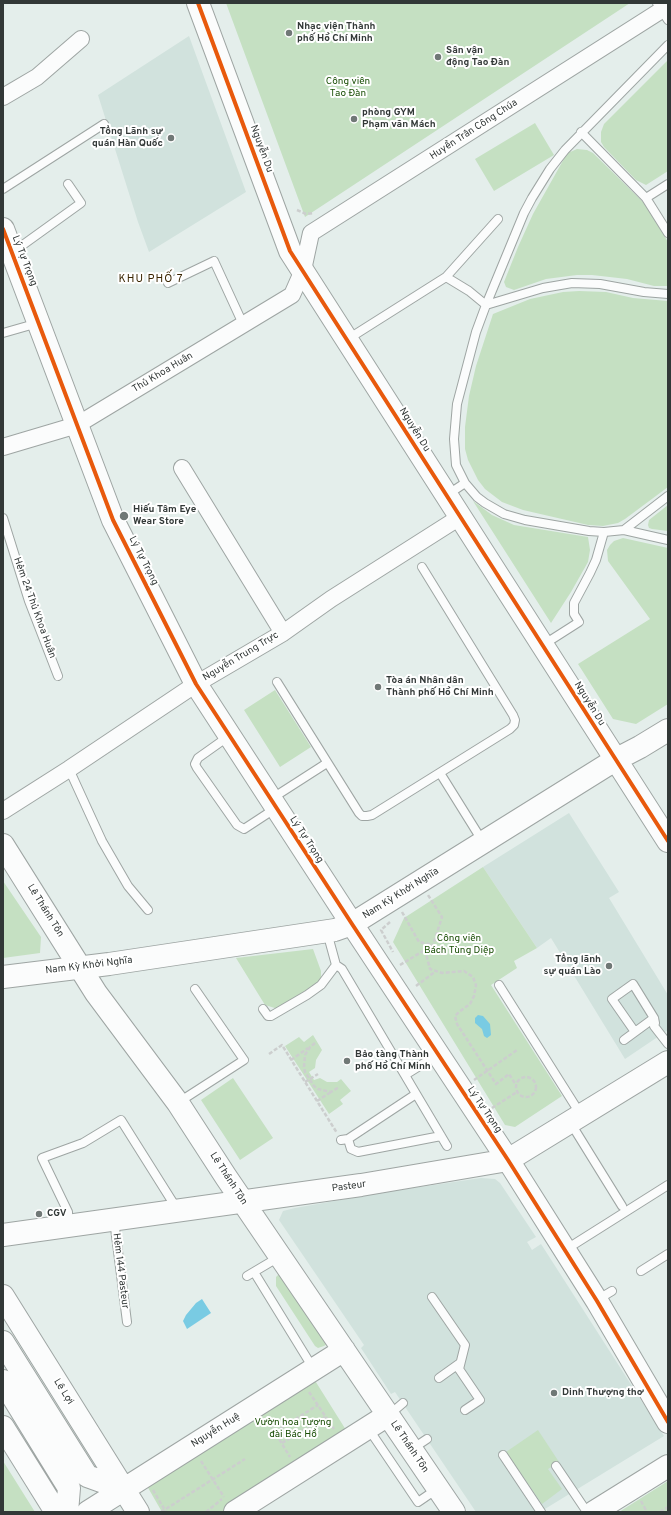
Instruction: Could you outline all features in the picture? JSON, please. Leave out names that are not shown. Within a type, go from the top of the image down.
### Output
[{"type":"street","name":"Nguyễn Du","points":[[198,3],[290,251],[668,841]]},
{"type":"street","name":"Huyền Trân Công Chúa","points":[[303,270],[311,233],[664,10]]},
{"type":"street","points":[[3,97],[36,76],[81,39]]},
{"type":"street","name":"Lý Tự Trọng","points":[[3,229],[113,520],[196,684],[508,1160],[564,1250],[604,1296],[668,1422]]},
{"type":"street","name":"Thủ Khoa Huân","points":[[3,447],[77,425],[292,295],[303,270]]},
{"type":"street","points":[[182,468],[283,633]]},
{"type":"street","name":"Nguyễn Trung Trực","points":[[3,811],[196,684],[283,633],[331,599],[460,517]]},
{"type":"street","name":"Nam Kỳ Khởi Nghĩa","points":[[3,977],[81,968],[327,932],[352,924],[615,760],[668,730]]},
{"type":"street","name":"Lê Thánh Tôn","points":[[3,844],[96,993],[178,1103],[344,1350],[396,1409],[419,1444],[438,1489],[454,1512]]},
{"type":"street","name":"Pasteur","points":[[3,1236],[177,1210],[361,1185],[508,1160],[668,1062]]},
{"type":"street","name":"Lê Lợi","points":[[3,1296],[138,1512]]},
{"type":"street","points":[[3,1342],[87,1476],[123,1489]]},
{"type":"street","name":"Nguyễn Huệ","points":[[88,1512],[123,1489],[310,1378],[344,1350]]},
{"type":"street","points":[[3,1381],[69,1488],[67,1512]]},
{"type":"street","points":[[230,1505],[368,1428],[396,1409]]},
{"type":"street","points":[[3,1426],[56,1512]]},
{"type":"street","points":[[594,1512],[668,1466]]},
{"type":"lane","points":[[668,45],[581,132],[550,169],[532,198],[524,213],[486,305],[466,368],[455,421],[454,439],[456,465],[465,483],[476,497],[504,514],[514,518],[604,532],[624,530],[668,540]]},
{"type":"lane","points":[[3,189],[104,124]]},
{"type":"lane","points":[[581,132],[646,198],[668,233]]},
{"type":"lane","points":[[12,252],[80,203],[68,184]]},
{"type":"lane","points":[[646,198],[668,184]]},
{"type":"lane","points":[[347,339],[446,277],[498,219]]},
{"type":"lane","points":[[168,283],[214,261],[243,324]]},
{"type":"lane","points":[[446,277],[469,291],[486,305]]},
{"type":"lane","points":[[486,305],[543,288],[572,283],[600,284],[644,292],[668,294]]},
{"type":"lane","points":[[3,333],[38,322]]},
{"type":"lane","points":[[446,495],[465,483]]},
{"type":"lane","points":[[624,530],[668,496]]},
{"type":"lane","name":"Hẻm 24 Thủ Khoa Huân","points":[[3,518],[29,601],[58,676]]},
{"type":"lane","points":[[542,645],[579,622],[574,614],[574,603],[593,567],[604,532]]},
{"type":"lane","points":[[277,682],[362,816],[367,816],[510,730],[514,725],[515,720],[513,715],[422,567]]},
{"type":"lane","points":[[229,736],[198,758],[195,764],[237,825],[244,829],[274,803],[327,763]]},
{"type":"lane","points":[[69,769],[106,848],[128,886],[148,910]]},
{"type":"lane","points":[[440,773],[483,843]]},
{"type":"lane","points":[[327,932],[336,965],[342,969],[447,1146]]},
{"type":"lane","points":[[263,1008],[268,1016],[271,1016],[308,995],[321,985],[336,965]]},
{"type":"lane","points":[[635,1032],[612,998],[633,984],[654,1018],[654,1026],[668,1044]]},
{"type":"lane","points":[[499,985],[576,1119],[622,1206]]},
{"type":"lane","points":[[178,1103],[244,1060],[195,989]]},
{"type":"lane","points":[[624,1040],[654,1018]]},
{"type":"lane","points":[[405,1075],[438,1055]]},
{"type":"lane","points":[[416,1094],[344,1140],[351,1149],[358,1152],[441,1136]]},
{"type":"lane","points":[[68,1227],[68,1212],[42,1158],[83,1143],[120,1120],[177,1210]]},
{"type":"lane","points":[[564,1250],[668,1185]]},
{"type":"lane","name":"Hẻm 144 Pasteur","points":[[114,1220],[127,1322]]},
{"type":"lane","points":[[641,1271],[668,1254]]},
{"type":"lane","points":[[280,1256],[250,1274],[310,1378]]},
{"type":"lane","points":[[432,1297],[465,1345],[459,1369],[480,1400],[465,1410]]},
{"type":"lane","points":[[439,1378],[460,1363]]},
{"type":"lane","points":[[368,1428],[418,1502],[438,1489]]},
{"type":"lane","points":[[503,1455],[541,1512]]},
{"type":"lane","points":[[556,1466],[587,1512]]},
{"type":"path","points":[[422,899],[434,891]]},
{"type":"path","points":[[404,970],[400,965],[433,945],[442,917],[428,895]]},
{"type":"path","points":[[408,908],[402,912],[419,942],[433,945]]},
{"type":"path","points":[[391,921],[381,930],[396,958]]},
{"type":"path","points":[[425,950],[430,969],[442,973],[464,971],[473,977],[476,985],[474,996],[470,1004],[455,1016],[457,1024],[496,1084],[510,1074],[516,1085],[517,1092],[523,1097],[531,1096],[536,1090],[536,1085],[532,1080],[526,1077],[520,1079],[516,1085]]},
{"type":"path","points":[[412,981],[416,986],[436,971]]},
{"type":"path","points":[[291,1060],[315,1043]]},
{"type":"path","points":[[269,1054],[282,1046],[344,1140]]},
{"type":"path","points":[[310,1047],[305,1055],[304,1067],[310,1079],[318,1089],[331,1092]]},
{"type":"path","points":[[477,1086],[473,1080],[517,1050]]},
{"type":"path","points":[[305,1082],[318,1074]]},
{"type":"path","points":[[317,1101],[339,1087]]},
{"type":"path","points":[[492,1109],[517,1092]]},
{"type":"path","points":[[488,1103],[495,1114]]},
{"type":"path","points":[[310,1378],[318,1405],[336,1432]]},
{"type":"path","points":[[275,1432],[318,1405]]},
{"type":"path","points":[[264,1414],[293,1462]]},
{"type":"path","points":[[282,1443],[325,1417]]},
{"type":"path","points":[[161,1512],[166,1511],[245,1459]]},
{"type":"path","points":[[201,1461],[230,1505]]},
{"type":"path","points":[[151,1487],[166,1511]]},
{"type":"path","points":[[643,1504],[647,1512]]},
{"type":"path","points":[[660,1512],[668,1507]]},
{"type":"shaded area","points":[[189,36],[246,192],[149,252],[98,95]]},
{"type":"shaded area","points":[[569,813],[619,892],[609,898],[668,995],[668,1030],[625,1059],[551,938],[537,948],[483,867]]},
{"type":"shaded area","points":[[481,1178],[495,1179],[500,1183],[536,1237],[527,1242],[532,1250],[541,1244],[664,1436],[540,1512],[476,1512],[395,1392],[391,1394],[361,1348],[364,1345],[279,1220],[283,1211],[295,1208],[386,1192]]},
{"type":"green space","name":"Công viên Tao Đàn","points":[[226,3],[630,3],[305,217]]},
{"type":"green space","points":[[668,60],[668,171],[646,185],[636,180],[604,147],[601,142],[601,132],[604,124]]},
{"type":"green space","points":[[535,123],[554,155],[494,191],[475,159]]},
{"type":"green space","points":[[577,149],[587,150],[593,153],[644,203],[668,242],[668,286],[654,286],[627,279],[577,275],[546,279],[514,290],[506,287],[504,282],[533,214],[565,157],[568,153]]},
{"type":"green space","points":[[563,292],[606,292],[633,298],[668,301],[668,487],[625,519],[618,523],[603,526],[588,525],[523,510],[502,502],[485,489],[478,480],[468,460],[465,449],[465,427],[469,396],[476,366],[493,314],[530,299]]},
{"type":"green space","points":[[473,501],[492,515],[514,525],[588,537],[590,550],[588,562],[551,623]]},
{"type":"green space","points":[[668,505],[668,531],[649,528],[649,520]]},
{"type":"green space","points":[[623,538],[668,548],[668,704],[636,724],[613,719],[578,664],[650,619],[608,561],[607,550],[610,545],[614,541]]},
{"type":"green space","points":[[275,690],[311,747],[280,767],[244,710]]},
{"type":"green space","name":"Công viên Bách Tùng Diệp","points":[[483,867],[537,948],[514,961],[517,968],[491,985],[562,1096],[515,1127],[505,1125],[393,942],[404,918]]},
{"type":"green space","points":[[3,881],[41,937],[40,953],[3,958]]},
{"type":"green space","points":[[313,949],[321,971],[321,979],[319,982],[278,1009],[265,1005],[236,958]]},
{"type":"green space","points":[[313,1035],[322,1050],[316,1060],[315,1068],[309,1072],[314,1080],[320,1078],[327,1082],[337,1082],[341,1079],[351,1091],[340,1100],[343,1104],[329,1114],[285,1046],[299,1037],[304,1042]]},
{"type":"green space","points":[[233,1078],[273,1138],[240,1160],[201,1100]]},
{"type":"green space","points":[[281,1272],[327,1344],[324,1346],[318,1348],[315,1346],[276,1286],[276,1277]]},
{"type":"green space","name":"Vườn hoa Tượng đài Bác Hồ","points":[[314,1379],[346,1430],[346,1435],[223,1512],[162,1512],[147,1486]]},
{"type":"green space","points":[[538,1430],[559,1462],[548,1469],[562,1489],[542,1504],[506,1452]]},
{"type":"green space","points":[[3,1461],[35,1512],[3,1512]]},
{"type":"green space","points":[[668,1481],[668,1512],[619,1512]]},
{"type":"water","points":[[478,1015],[483,1016],[490,1024],[491,1035],[487,1038],[484,1036],[482,1029],[475,1023],[475,1018]]},
{"type":"water","points":[[202,1299],[211,1313],[187,1329],[183,1321],[186,1315],[196,1303]]},
{"type":"cycle path","points":[[198,3],[290,251],[668,841]]},
{"type":"cycle path","points":[[3,229],[113,520],[196,684],[508,1160],[597,1301],[668,1422]]},
{"type":"place","name":"Nhạc viện Thành phố Hồ Chí Minh","points":[[289,33]]},
{"type":"place","name":"Sân vận động Tao Đàn","points":[[438,57]]},
{"type":"place","name":"phòng GYM Phạm văn Mách","points":[[354,119]]},
{"type":"place","name":"Tổng Lãnh sự quán Hàn Quốc","points":[[171,138]]},
{"type":"place","name":"Hiếu Tâm Eye Wear Store","points":[[124,516]]},
{"type":"place","name":"Tòa án Nhân dân Thành phố Hồ Chí Minh","points":[[378,687]]},
{"type":"place","name":"Tổng lãnh sự quán Lào","points":[[609,966]]},
{"type":"place","name":"Bảo tàng Thành phố Hồ Chí Minh","points":[[347,1061]]},
{"type":"place","name":"CGV","points":[[39,1214]]},
{"type":"place","name":"Dinh Thượng thơ","points":[[554,1393]]},
{"type":"district","name":"KHU PHỐ 7","points":[[151,280]]}]
